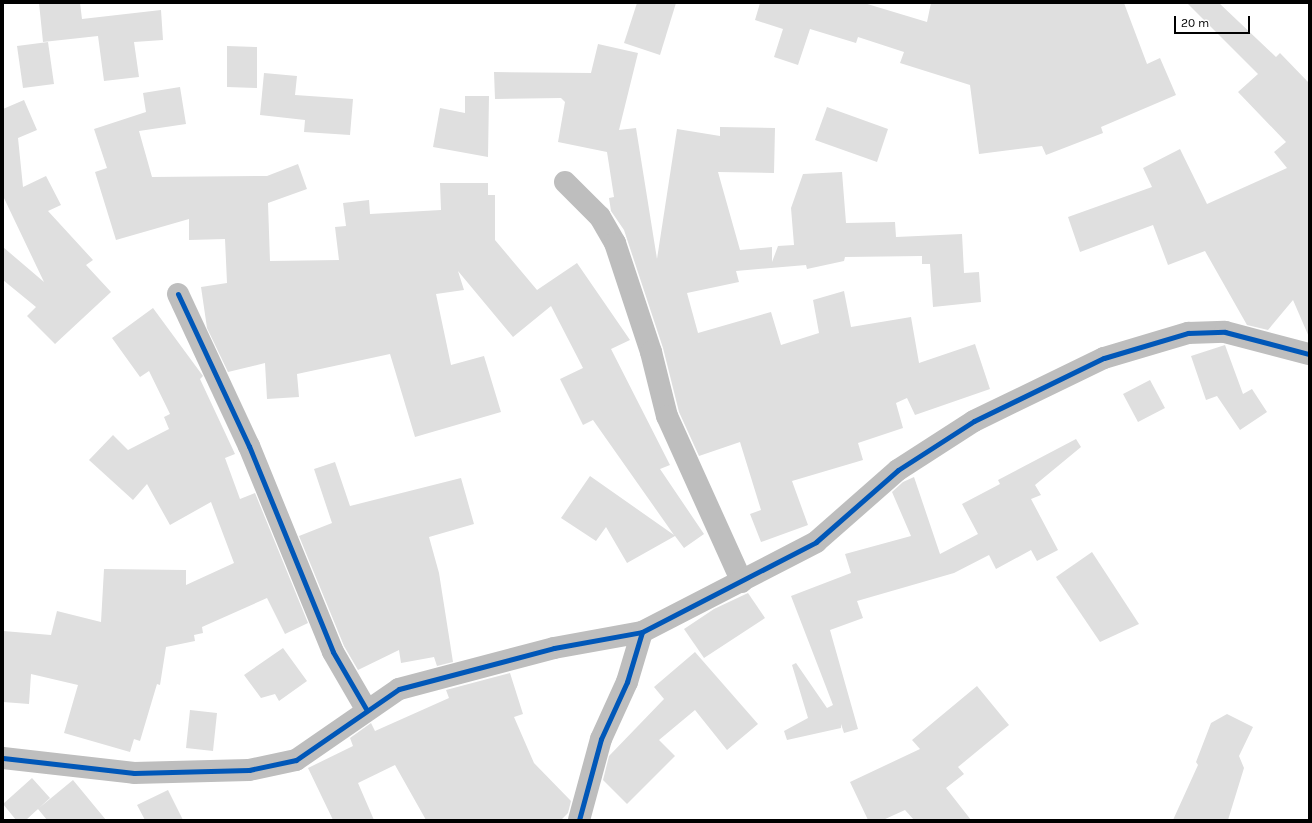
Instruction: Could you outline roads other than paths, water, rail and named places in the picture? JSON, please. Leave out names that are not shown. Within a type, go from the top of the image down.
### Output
[{"type":"street","points":[[565,182],[600,217],[615,243],[651,352],[667,416],[742,582]]},
{"type":"street","points":[[178,294],[249,446],[333,652],[366,709]]},
{"type":"street","points":[[3,758],[134,773],[249,770],[296,760],[325,743],[366,709],[399,689],[554,648],[642,632],[742,582],[816,542],[898,470],[974,421],[1104,358],[1188,333],[1225,332],[1309,354]]},
{"type":"street","points":[[579,820],[602,739],[627,682],[642,632]]}]
